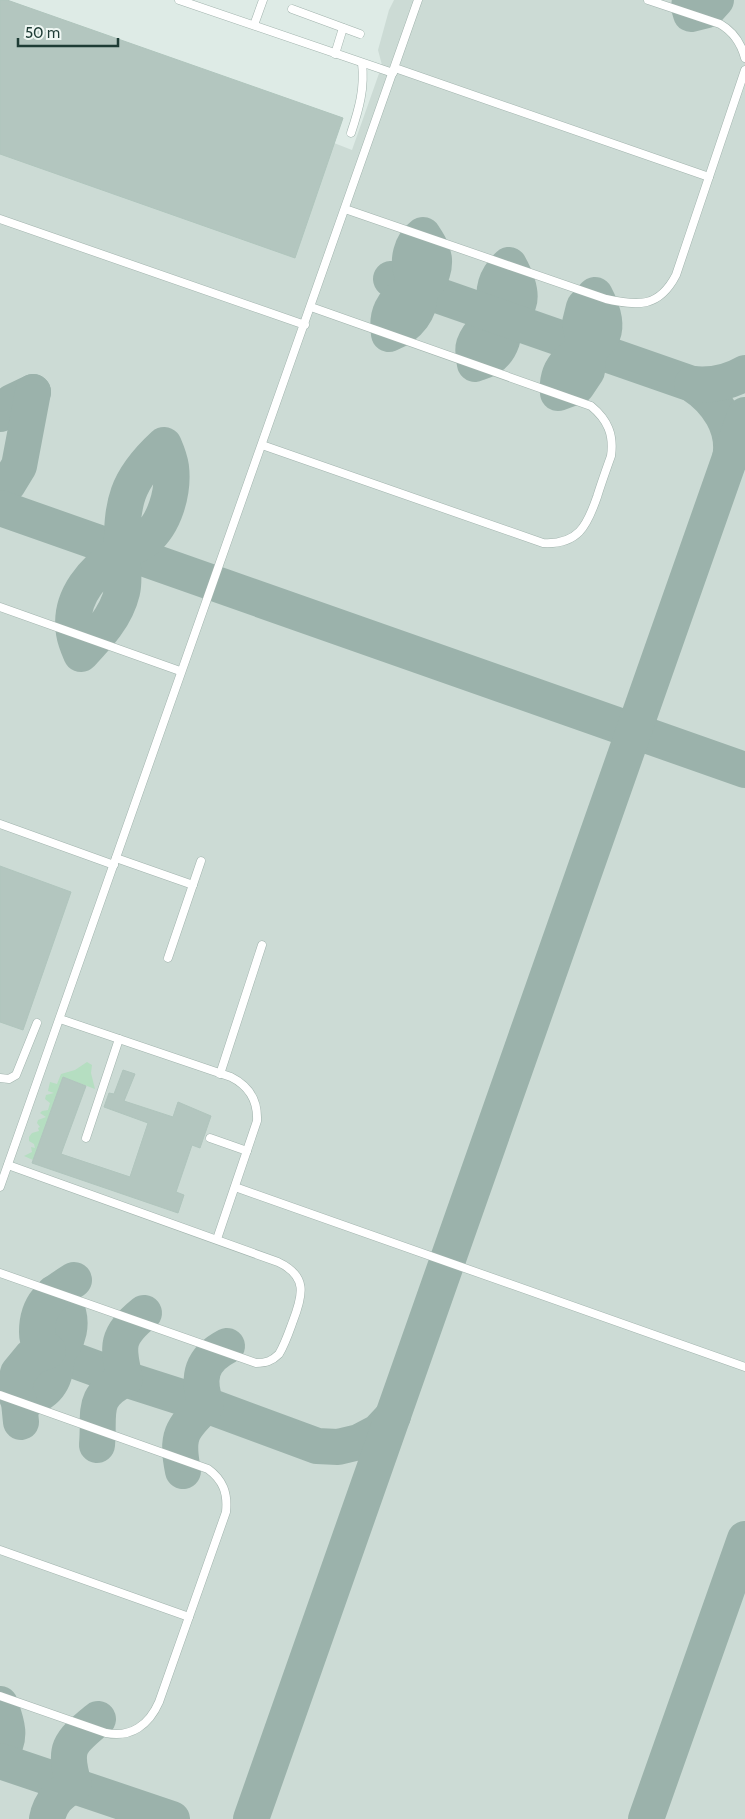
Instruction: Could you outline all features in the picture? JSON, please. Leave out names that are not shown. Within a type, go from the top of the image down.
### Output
[{"type":"lane","points":[[179,0],[335,54],[394,71],[709,177]]},
{"type":"lane","points":[[254,25],[263,0]]},
{"type":"lane","points":[[0,1187],[180,671],[305,325],[418,0]]},
{"type":"lane","points":[[648,0],[720,24],[728,29],[740,42],[745,58]]},
{"type":"lane","points":[[292,9],[360,34]]},
{"type":"lane","points":[[335,54],[343,28]]},
{"type":"lane","points":[[350,133],[364,86],[362,63]]},
{"type":"lane","points":[[345,209],[606,299],[627,304],[647,302],[656,298],[671,284],[745,70]]},
{"type":"lane","points":[[0,219],[305,325]]},
{"type":"lane","points":[[262,445],[543,543],[561,542],[578,534],[589,519],[611,456],[612,447],[610,428],[599,412],[591,406],[311,307]]},
{"type":"lane","points":[[0,607],[180,671]]},
{"type":"lane","points":[[0,824],[193,885]]},
{"type":"lane","points":[[168,958],[201,861]]},
{"type":"lane","points":[[220,1074],[262,945]]},
{"type":"lane","points":[[60,1019],[220,1074],[239,1081],[246,1087],[256,1102],[257,1121],[217,1239]]},
{"type":"lane","points":[[0,1078],[9,1079],[16,1075],[36,1023]]},
{"type":"lane","points":[[86,1138],[119,1039]]},
{"type":"lane","points":[[210,1138],[247,1151]]},
{"type":"lane","points":[[0,1273],[256,1363],[265,1363],[273,1360],[284,1347],[302,1294],[296,1274],[288,1266],[8,1165]]},
{"type":"lane","points":[[235,1187],[745,1367]]},
{"type":"lane","points":[[0,1395],[208,1469],[216,1475],[226,1492],[228,1502],[155,1712],[142,1727],[123,1735],[106,1733],[0,1696]]},
{"type":"lane","points":[[0,1550],[189,1616]]},
{"type":"shaded area","points":[[0,0],[7,0],[343,118],[334,143],[352,150],[382,65],[378,50],[389,10],[394,0],[745,0],[745,1819],[0,1819]]},
{"type":"green space","points":[[87,1062],[92,1065],[91,1073],[95,1089],[63,1077],[33,1160],[24,1156],[32,1152],[31,1147],[35,1148],[34,1144],[29,1141],[29,1137],[32,1133],[39,1131],[38,1120],[46,1117],[40,1113],[48,1110],[50,1103],[45,1099],[46,1095],[54,1093],[48,1091],[50,1082],[57,1084],[61,1074],[75,1070]]},
{"type":"building","points":[[0,0],[7,0],[343,118],[295,258],[0,154]]},
{"type":"building","points":[[0,866],[71,892],[23,1030],[0,1022]]},
{"type":"building","points":[[123,1070],[135,1074],[124,1101],[173,1117],[178,1102],[211,1116],[200,1148],[192,1145],[176,1192],[184,1195],[178,1213],[32,1163],[63,1077],[86,1086],[61,1154],[130,1177],[148,1123],[104,1107],[109,1093],[114,1094]]},
{"type":"taxiway","points":[[690,0],[691,14],[707,10],[716,0]]},
{"type":"taxiway","points":[[389,334],[388,321],[395,304],[404,296],[418,290],[423,287],[430,278],[434,260],[433,254],[423,235],[413,248],[410,258],[411,269],[418,289],[419,297],[419,304],[408,322],[389,334]]},
{"type":"taxiway","points":[[509,265],[498,279],[495,290],[495,302],[502,316],[502,318],[503,319],[504,324],[502,341],[493,355],[475,364],[473,347],[481,333],[490,325],[500,320],[509,314],[516,307],[520,298],[518,284],[509,265]]},
{"type":"taxiway","points":[[391,279],[692,384],[709,398],[723,416],[730,436],[730,459]]},
{"type":"taxiway","points":[[558,393],[560,375],[567,363],[577,355],[588,348],[598,341],[604,331],[604,317],[595,295],[584,307],[580,323],[583,337],[589,348],[587,371],[577,386],[558,393]]},
{"type":"taxiway","points":[[692,384],[706,385],[719,383],[745,373]]},
{"type":"taxiway","points":[[0,414],[12,402],[33,392]]},
{"type":"taxiway","points":[[0,492],[8,484],[19,466],[33,392]]},
{"type":"taxiway","points":[[251,1819],[745,415]]},
{"type":"taxiway","points":[[81,654],[74,636],[73,620],[79,596],[101,567],[111,559],[121,552],[124,550],[140,544],[152,533],[167,506],[172,476],[170,462],[164,445],[141,470],[128,493],[123,520],[122,536],[122,554],[124,573],[119,601],[106,626],[81,654]]},
{"type":"taxiway","points":[[0,508],[745,770]]},
{"type":"taxiway","points":[[21,1422],[19,1402],[14,1390],[18,1373],[32,1356],[48,1351],[41,1346],[38,1338],[40,1314],[47,1300],[74,1280]]},
{"type":"taxiway","points":[[19,1402],[36,1395],[48,1386],[55,1372],[56,1353],[64,1343],[69,1331],[68,1311],[54,1293]]},
{"type":"taxiway","points":[[97,1445],[99,1406],[106,1393],[125,1379],[120,1350],[121,1342],[128,1328],[144,1313]]},
{"type":"taxiway","points":[[183,1471],[180,1449],[182,1434],[206,1405],[202,1387],[203,1371],[211,1357],[227,1346]]},
{"type":"taxiway","points":[[48,1351],[125,1379],[206,1405],[317,1446],[338,1447],[359,1442],[378,1432],[393,1416]]},
{"type":"taxiway","points":[[646,1819],[745,1539]]},
{"type":"taxiway","points":[[0,1704],[6,1723],[7,1735],[4,1747],[0,1753]]},
{"type":"taxiway","points":[[47,1819],[48,1813],[56,1799],[74,1785],[69,1762],[71,1747],[80,1734],[98,1719]]},
{"type":"taxiway","points":[[0,1761],[172,1819]]}]
